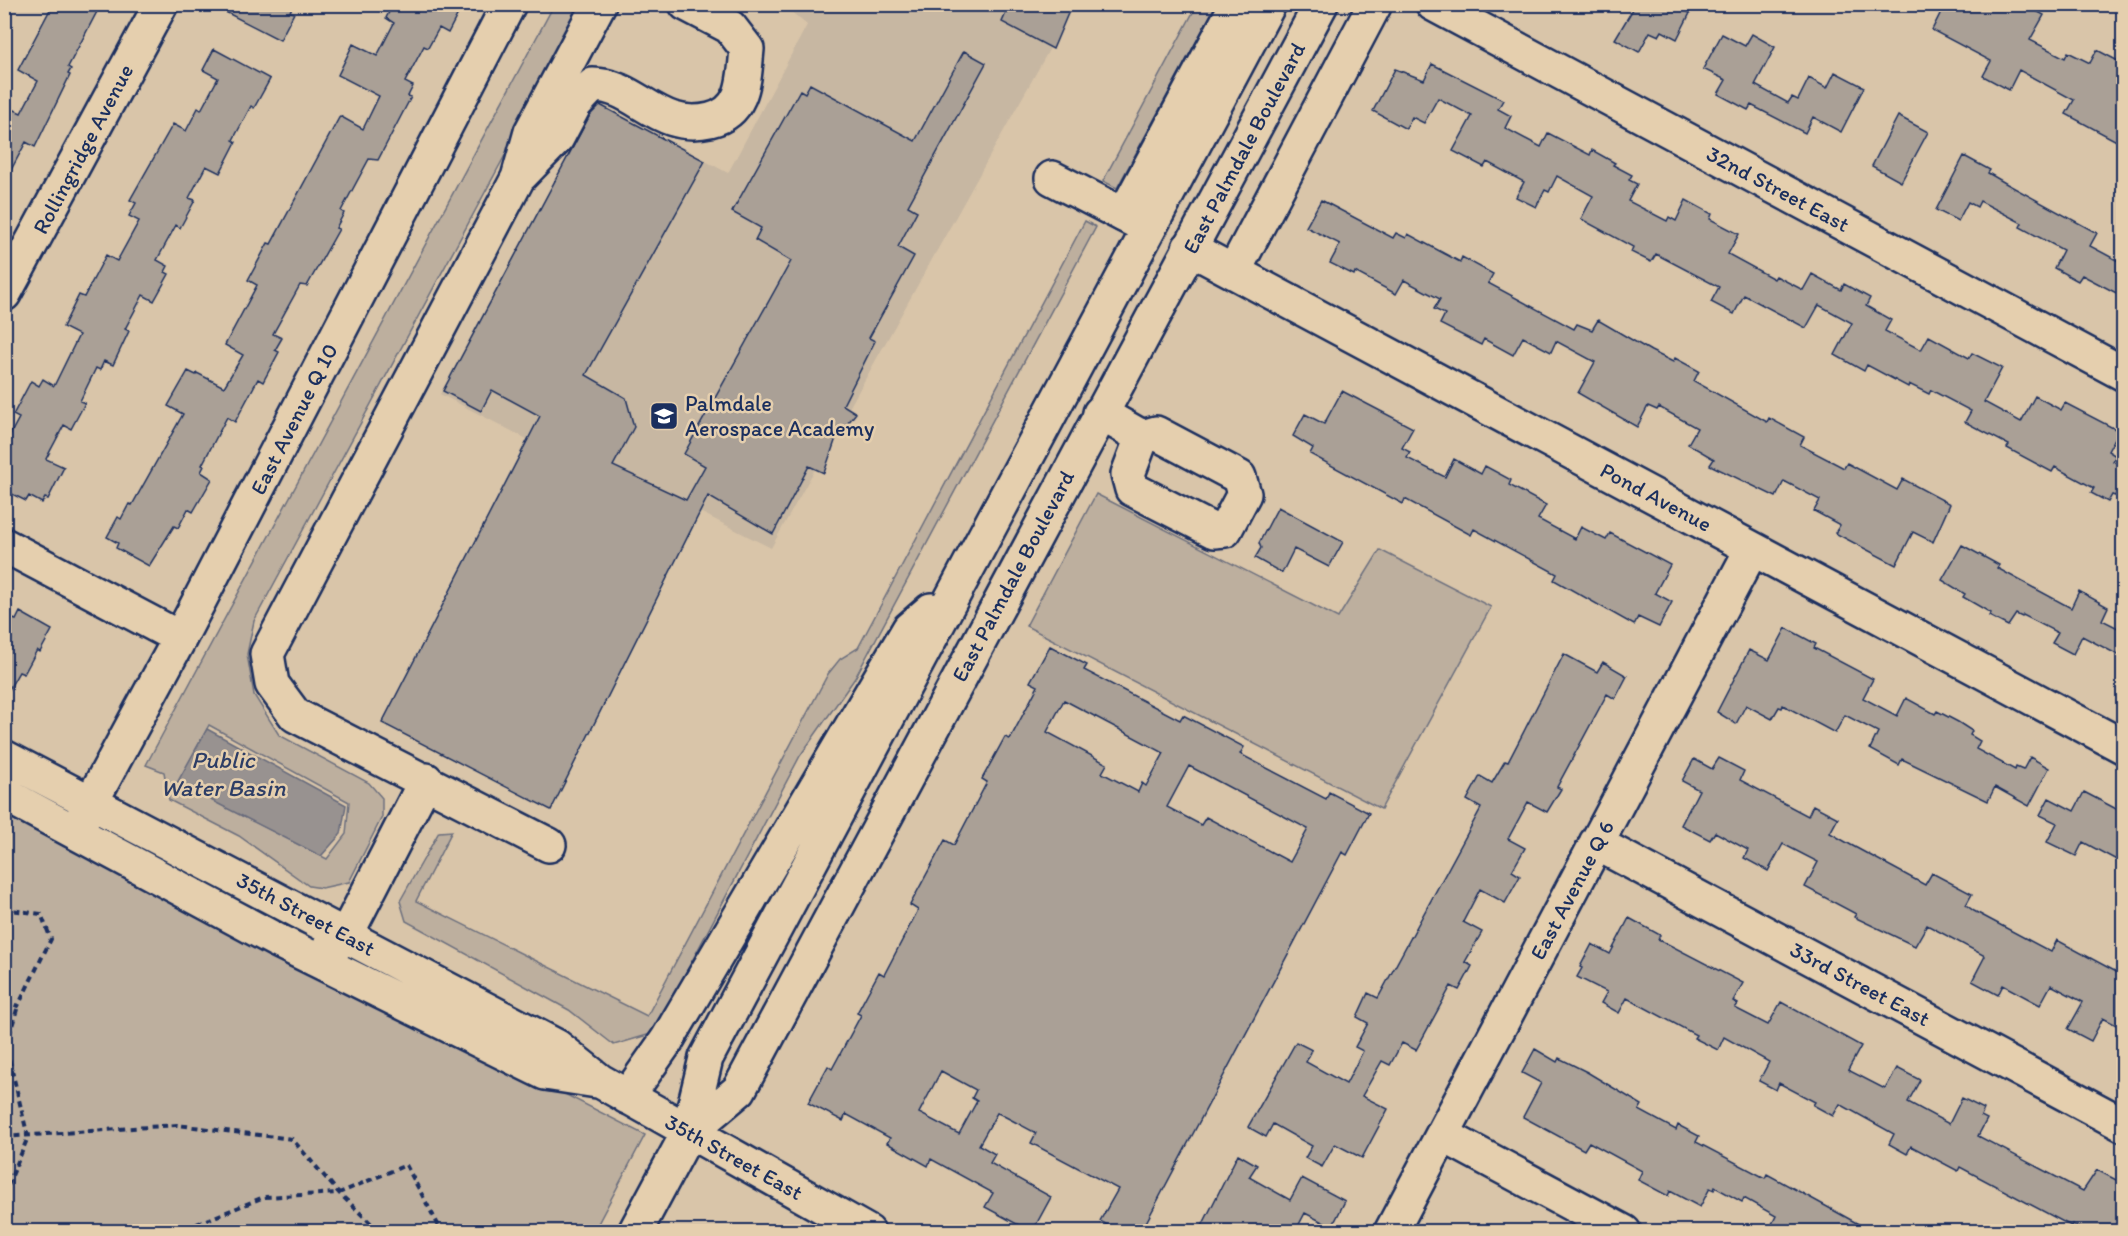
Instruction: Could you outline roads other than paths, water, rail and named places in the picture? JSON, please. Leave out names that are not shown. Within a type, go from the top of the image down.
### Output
[{"type":"main road","name":"Rollingridge Avenue","points":[[4,294],[161,4]]},
{"type":"main road","name":"East Avenue Q 10","points":[[75,832],[180,638],[509,4]]},
{"type":"main road","points":[[549,845],[296,715],[272,684],[267,654],[518,178],[531,132],[599,4]]},
{"type":"main road","points":[[518,178],[557,138],[575,104],[593,85],[607,85],[669,119],[695,124],[716,119],[732,110],[743,91],[747,49],[730,27],[686,4]]},
{"type":"main road","points":[[1052,178],[1137,222],[1237,4]]},
{"type":"main road","name":"East Palmdale Boulevard","points":[[635,1232],[688,1133],[706,1058],[957,587],[1137,222],[1269,4]]},
{"type":"main road","name":"East Palmdale Boulevard","points":[[688,1133],[739,1090],[1321,4]]},
{"type":"main road","points":[[1234,272],[1375,4]]},
{"type":"main road","name":"32nd Street East","points":[[1432,4],[2124,374]]},
{"type":"main road","name":"Pond Avenue","points":[[1189,248],[2124,747]]},
{"type":"main road","points":[[1100,413],[1142,436]]},
{"type":"main road","points":[[4,545],[180,638]]},
{"type":"main road","name":"East Avenue Q 6","points":[[1391,1232],[1752,549]]},
{"type":"main road","points":[[613,1089],[667,1040],[909,629],[957,587]]},
{"type":"main road","name":"35th Street East","points":[[4,757],[92,801],[556,1046],[613,1089],[868,1232]]},
{"type":"main road","points":[[158,877],[185,877],[324,946],[335,946],[346,935],[426,780]]},
{"type":"main road","name":"35th Street East","points":[[4,794],[276,940],[545,1073],[613,1089]]},
{"type":"main road","name":"33rd Street East","points":[[1596,843],[2124,1125]]},
{"type":"main road","points":[[1443,1135],[1624,1232]]},
{"type":"water","name":"Public Water Basin","points":[[207,729],[346,805],[341,834],[321,856],[177,783]]},
{"type":"place","name":"Palmdale Aerospace Academy","points":[[664,416]]}]
